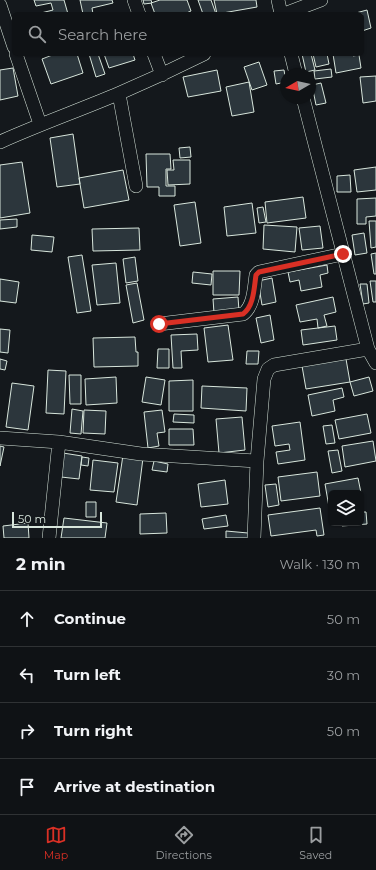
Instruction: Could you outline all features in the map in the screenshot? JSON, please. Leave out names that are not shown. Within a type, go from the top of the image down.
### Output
[{"type":"street","points":[[134,0],[138,12]]},
{"type":"street","points":[[278,0],[281,12]]},
{"type":"street","points":[[289,12],[321,0]]},
{"type":"street","points":[[0,5],[12,41]]},
{"type":"street","points":[[17,56],[40,124]]},
{"type":"street","points":[[155,56],[162,75]]},
{"type":"street","points":[[0,142],[40,124],[119,94],[200,56]]},
{"type":"street","points":[[292,56],[294,68]]},
{"type":"street","points":[[119,94],[136,186]]},
{"type":"street","points":[[305,104],[368,349],[376,363]]},
{"type":"street","points":[[159,324],[243,314],[248,311],[251,305],[256,275],[259,272],[343,254]]},
{"type":"street","points":[[254,538],[257,461],[264,379],[268,369],[274,365],[368,349]]},
{"type":"street","points":[[0,438],[59,442],[141,454],[257,461]]},
{"type":"street","points":[[49,538],[59,442]]},
{"type":"building","points":[[34,0],[64,0],[67,12],[45,12],[53,10],[51,3],[36,6]]},
{"type":"building","points":[[80,0],[112,0],[113,3],[92,8],[93,12],[83,12]]},
{"type":"building","points":[[143,0],[151,0],[152,3],[144,4]]},
{"type":"building","points":[[160,0],[187,0],[191,11],[154,12],[151,3]]},
{"type":"building","points":[[198,0],[211,0],[215,12],[202,12]]},
{"type":"building","points":[[214,0],[256,0],[257,7],[228,12],[217,12]]},
{"type":"building","points":[[367,10],[371,28],[364,30],[364,12],[360,12]]},
{"type":"building","points":[[50,56],[78,56],[83,73],[51,84],[42,59]]},
{"type":"building","points":[[90,56],[99,56],[105,74],[96,77]]},
{"type":"building","points":[[105,56],[134,56],[135,60],[109,68]]},
{"type":"building","points":[[302,56],[312,56],[314,68],[305,68]]},
{"type":"building","points":[[313,56],[327,56],[329,64],[316,67]]},
{"type":"building","points":[[333,56],[359,56],[361,68],[336,73]]},
{"type":"building","points":[[259,62],[267,85],[252,90],[244,67]]},
{"type":"building","points":[[13,68],[18,96],[0,100],[0,70]]},
{"type":"building","points":[[331,69],[332,77],[316,79],[316,71]]},
{"type":"building","points":[[217,70],[221,91],[188,97],[183,77]]},
{"type":"building","points":[[280,70],[280,83],[276,84],[274,71]]},
{"type":"building","points":[[376,76],[376,101],[363,103],[360,77]]},
{"type":"building","points":[[249,82],[254,112],[232,116],[226,87]]},
{"type":"building","points":[[321,83],[326,103],[316,105],[316,84]]},
{"type":"building","points":[[73,134],[80,184],[57,187],[50,138]]},
{"type":"building","points":[[190,147],[191,157],[180,158],[179,148]]},
{"type":"building","points":[[146,154],[170,154],[171,169],[166,169],[166,186],[175,186],[175,196],[159,196],[159,187],[147,187]]},
{"type":"building","points":[[173,160],[190,160],[190,184],[168,185],[167,170],[174,170]]},
{"type":"building","points":[[22,162],[30,213],[0,218],[0,165]]},
{"type":"building","points":[[376,167],[376,190],[357,192],[354,170]]},
{"type":"building","points":[[123,170],[129,200],[84,208],[79,178]]},
{"type":"building","points":[[350,175],[351,192],[337,192],[337,176]]},
{"type":"building","points":[[303,197],[306,218],[267,223],[265,202]]},
{"type":"building","points":[[376,198],[376,216],[366,217],[366,224],[357,224],[357,199]]},
{"type":"building","points":[[195,202],[201,243],[180,246],[174,205]]},
{"type":"building","points":[[252,203],[256,233],[227,236],[224,207]]},
{"type":"building","points":[[263,207],[266,222],[259,223],[257,208]]},
{"type":"building","points":[[17,219],[17,227],[0,229],[0,220]]},
{"type":"building","points":[[369,221],[376,221],[376,247],[371,248]]},
{"type":"building","points":[[264,225],[297,227],[295,252],[263,249]]},
{"type":"building","points":[[320,226],[323,248],[302,250],[299,228]]},
{"type":"building","points":[[139,228],[140,250],[93,251],[92,229]]},
{"type":"building","points":[[364,233],[367,253],[355,255],[352,235]]},
{"type":"building","points":[[32,235],[54,237],[52,252],[31,250]]},
{"type":"building","points":[[376,253],[376,274],[374,274],[371,254]]},
{"type":"building","points":[[82,255],[91,311],[77,313],[68,257]]},
{"type":"building","points":[[135,257],[138,281],[126,283],[123,259]]},
{"type":"building","points":[[116,263],[120,303],[97,305],[92,265]]},
{"type":"building","points":[[327,265],[328,273],[320,275],[322,287],[301,291],[299,280],[290,282],[288,272]]},
{"type":"building","points":[[213,271],[240,271],[239,295],[213,295]]},
{"type":"building","points":[[193,272],[212,274],[211,285],[192,283]]},
{"type":"building","points":[[272,278],[276,302],[262,305],[258,281]]},
{"type":"building","points":[[0,279],[19,282],[16,303],[0,301]]},
{"type":"building","points":[[370,281],[376,281],[376,302],[373,302]]},
{"type":"building","points":[[137,283],[144,320],[133,323],[126,285]]},
{"type":"building","points":[[360,284],[367,284],[369,303],[363,304]]},
{"type":"building","points":[[238,297],[239,311],[214,313],[213,299]]},
{"type":"building","points":[[333,297],[336,312],[324,315],[327,326],[318,328],[317,319],[300,322],[296,305]]},
{"type":"building","points":[[270,315],[274,340],[261,343],[256,318]]},
{"type":"building","points":[[228,325],[233,360],[208,362],[204,328]]},
{"type":"building","points":[[335,326],[337,340],[303,345],[301,330]]},
{"type":"building","points":[[0,329],[10,330],[8,353],[0,352]]},
{"type":"building","points":[[197,334],[198,350],[181,351],[182,368],[173,368],[171,335]]},
{"type":"building","points":[[135,337],[136,352],[138,352],[138,366],[94,367],[93,338]]},
{"type":"building","points":[[158,349],[169,349],[169,368],[157,368]]},
{"type":"building","points":[[247,351],[259,351],[258,364],[246,364]]},
{"type":"building","points":[[0,359],[7,361],[5,370],[0,369]]},
{"type":"building","points":[[346,359],[350,382],[306,389],[302,366]]},
{"type":"building","points":[[48,370],[66,371],[64,414],[46,413]]},
{"type":"building","points":[[69,375],[81,375],[81,404],[70,404]]},
{"type":"building","points":[[116,377],[117,403],[86,405],[85,379]]},
{"type":"building","points":[[146,377],[165,380],[161,405],[142,402]]},
{"type":"building","points":[[369,377],[373,391],[354,396],[350,382]]},
{"type":"building","points":[[193,380],[193,411],[169,411],[169,381]]},
{"type":"building","points":[[12,383],[34,386],[28,430],[6,427]]},
{"type":"building","points":[[202,386],[247,388],[246,411],[201,408]]},
{"type":"building","points":[[342,388],[344,397],[333,400],[335,411],[312,416],[308,395]]},
{"type":"building","points":[[72,409],[83,411],[81,434],[70,433]]},
{"type":"building","points":[[84,410],[106,411],[105,434],[83,433]]},
{"type":"building","points":[[162,410],[165,432],[157,433],[159,446],[148,448],[144,412]]},
{"type":"building","points":[[174,414],[194,415],[194,423],[173,422]]},
{"type":"building","points":[[367,414],[371,433],[339,439],[335,420]]},
{"type":"building","points":[[242,417],[245,450],[219,453],[216,419]]},
{"type":"building","points":[[300,422],[305,460],[278,464],[276,452],[290,450],[289,444],[275,446],[272,426]]},
{"type":"building","points":[[332,425],[335,443],[326,444],[323,426]]},
{"type":"building","points":[[169,429],[193,429],[194,445],[169,445]]},
{"type":"building","points":[[373,441],[376,461],[345,467],[342,446]]},
{"type":"building","points":[[0,446],[4,447],[0,466]]},
{"type":"building","points":[[338,450],[342,471],[332,473],[328,451]]},
{"type":"building","points":[[63,453],[82,456],[79,479],[61,477]]},
{"type":"building","points":[[123,455],[143,458],[137,505],[116,502]]},
{"type":"building","points":[[82,457],[89,458],[88,466],[81,465]]},
{"type":"building","points":[[93,460],[118,463],[114,492],[90,490]]},
{"type":"building","points":[[154,461],[168,464],[167,472],[152,470]]},
{"type":"building","points":[[317,472],[320,496],[281,501],[278,477]]},
{"type":"building","points":[[358,478],[360,490],[328,490],[328,501],[325,484]]},
{"type":"building","points":[[225,480],[228,504],[201,507],[198,484]]},
{"type":"building","points":[[276,484],[279,505],[268,507],[265,485]]},
{"type":"building","points":[[86,502],[96,502],[96,517],[86,517]]},
{"type":"building","points":[[320,508],[324,535],[317,536],[316,530],[271,536],[268,515]]},
{"type":"building","points":[[364,512],[366,512],[367,524],[364,524]]},
{"type":"building","points":[[166,513],[167,533],[140,534],[140,514]]},
{"type":"building","points":[[226,515],[228,526],[204,529],[202,519]]},
{"type":"building","points":[[64,518],[107,523],[105,538],[61,538]]},
{"type":"building","points":[[28,523],[29,538],[4,538],[3,526]]},
{"type":"building","points":[[226,531],[248,533],[248,538],[226,538]]},
{"type":"route","points":[[159,324],[243,314],[248,311],[251,305],[256,275],[259,272],[343,254]]}]
